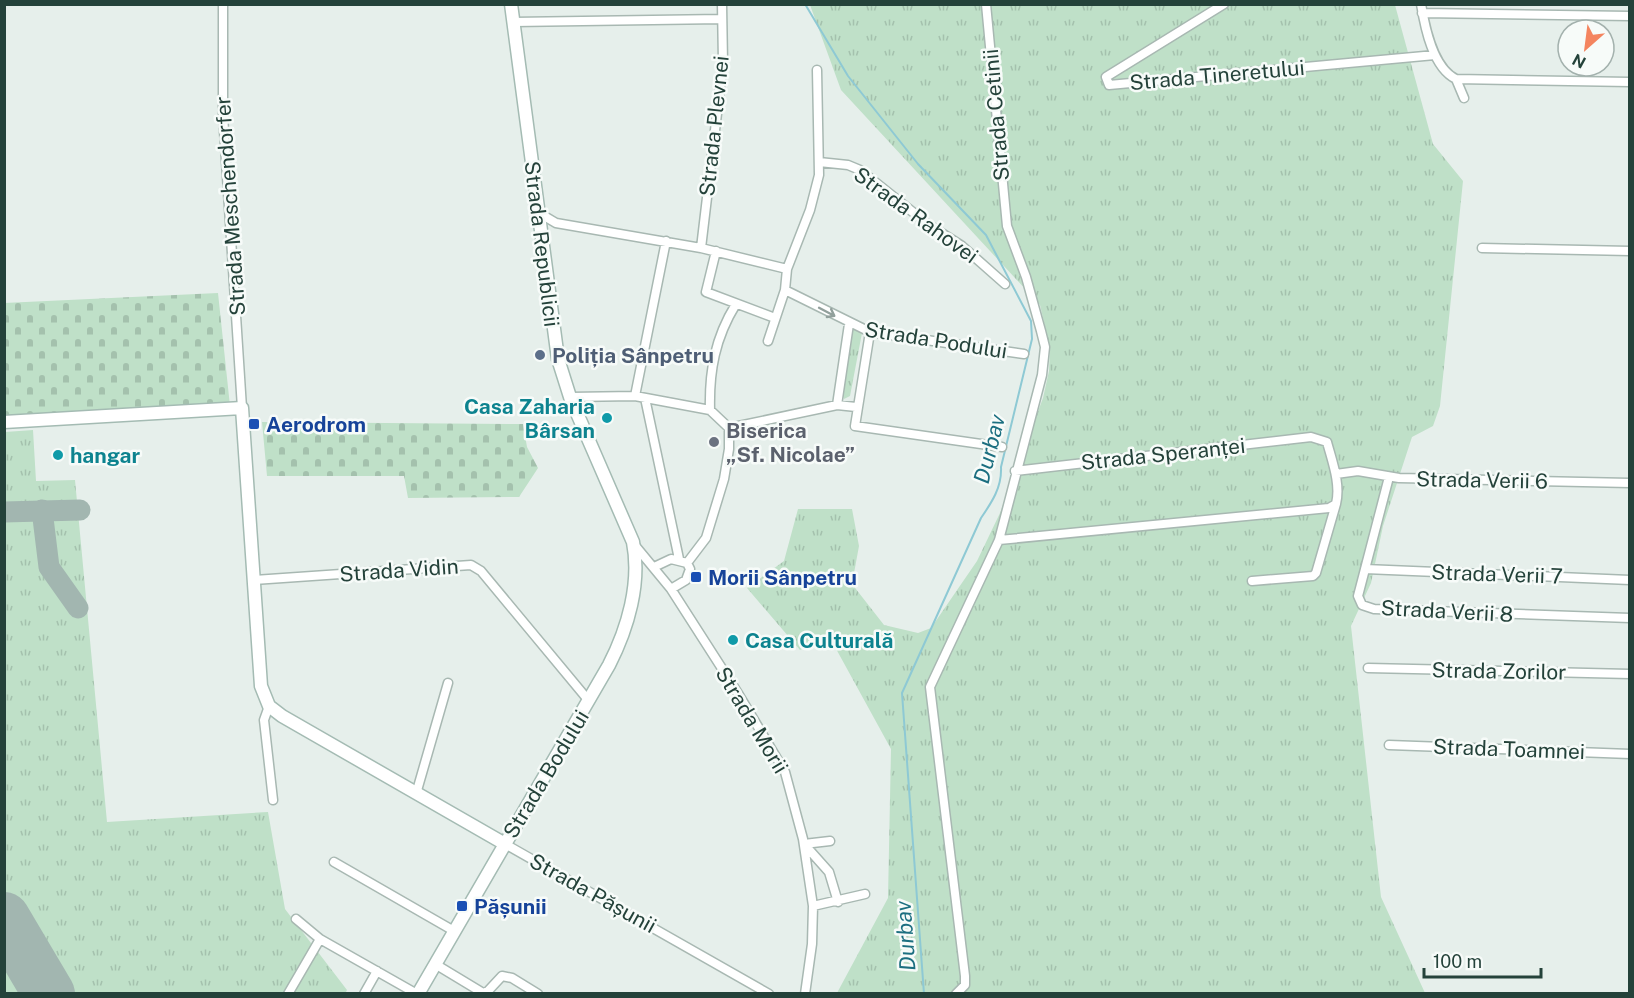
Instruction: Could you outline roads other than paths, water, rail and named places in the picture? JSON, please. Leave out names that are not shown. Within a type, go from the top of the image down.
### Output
[{"type":"main road","name":"Strada Republicii","points":[[511,4],[555,341],[570,397],[633,542]]},
{"type":"main road","points":[[4,422],[242,408]]},
{"type":"main road","name":"Strada Meschendorfer","points":[[242,408],[261,686],[268,706]]},
{"type":"main road","name":"Strada Bodului","points":[[418,993],[590,701],[619,647],[626,627],[633,590],[636,559],[633,542]]},
{"type":"main road","name":"Strada Pășunii","points":[[268,706],[505,844]]},
{"type":"street","name":"Strada Meschendorfer","points":[[223,4],[223,114],[242,408]]},
{"type":"street","name":"Strada Plevnei","points":[[702,248],[723,63],[722,4]]},
{"type":"street","name":"Strada Cetinii","points":[[956,993],[965,985],[965,976],[930,687],[999,540],[1015,471],[1039,387],[1045,347],[1026,277],[1007,226],[986,4]]},
{"type":"street","name":"Strada Tineretului","points":[[1224,4],[1106,77],[1109,85],[1435,55]]},
{"type":"street","points":[[1629,16],[1421,9],[1435,55],[1448,75],[1456,79],[1629,82]]},
{"type":"street","points":[[513,22],[722,19]]},
{"type":"street","name":"Strada Rahovei","points":[[768,341],[785,290],[787,269],[810,210],[819,175],[817,70]]},
{"type":"street","points":[[1456,79],[1464,98]]},
{"type":"street","name":"Strada Rahovei","points":[[819,162],[848,165],[860,170],[929,225],[962,246],[1005,284]]},
{"type":"street","points":[[539,213],[556,223],[702,248],[787,269]]},
{"type":"street","points":[[542,233],[556,223]]},
{"type":"street","points":[[635,396],[666,241]]},
{"type":"street","points":[[1482,249],[1629,251]]},
{"type":"street","points":[[716,251],[706,292],[775,318]]},
{"type":"street","name":"Strada Podului","points":[[785,290],[849,324],[870,332],[1024,354]]},
{"type":"street","points":[[710,410],[710,377],[713,356],[720,332],[736,304]]},
{"type":"street","points":[[837,405],[849,324]]},
{"type":"street","points":[[870,332],[854,424],[859,429],[1002,447]]},
{"type":"street","points":[[570,397],[635,396],[710,410],[729,428],[729,449],[724,479],[706,538],[683,561]]},
{"type":"street","points":[[645,398],[683,561],[690,569],[686,580],[671,589]]},
{"type":"street","points":[[729,428],[837,405],[856,407]]},
{"type":"street","name":"Strada Speranței","points":[[1015,471],[1311,437],[1327,442],[1336,474]]},
{"type":"street","name":"Strada Verii 6","points":[[1336,474],[1358,471],[1389,477],[1629,483]]},
{"type":"street","points":[[1252,581],[1312,576],[1316,573],[1336,504],[1336,474]]},
{"type":"street","name":"Strada Verii 8","points":[[1389,477],[1358,596],[1362,605],[1374,609],[1629,618]]},
{"type":"street","points":[[999,540],[1329,508],[1336,504]]},
{"type":"street","name":"Strada Morii","points":[[633,542],[671,589],[781,764],[792,793],[804,844],[813,906],[812,944],[805,993]]},
{"type":"street","points":[[636,559],[652,564],[671,559],[683,561]]},
{"type":"street","name":"Strada Vidin","points":[[254,580],[471,565],[481,571],[590,701]]},
{"type":"street","name":"Strada Verii 7","points":[[1365,569],[1629,580]]},
{"type":"street","name":"Strada Zorilor","points":[[1368,668],[1629,674]]},
{"type":"street","points":[[416,794],[448,683]]},
{"type":"street","name":"Strada Meschendorfer","points":[[268,706],[264,720],[273,800]]},
{"type":"street","name":"Strada Toamnei","points":[[1389,745],[1629,754]]},
{"type":"street","points":[[804,844],[830,841]]},
{"type":"street","name":"Strada Pășunii","points":[[505,844],[769,993]]},
{"type":"street","points":[[804,844],[830,872],[838,902]]},
{"type":"street","points":[[334,862],[454,931]]},
{"type":"street","points":[[813,906],[865,894]]},
{"type":"street","points":[[296,918],[320,939],[418,993]]},
{"type":"street","points":[[288,993],[320,939]]},
{"type":"street","points":[[435,964],[483,993],[488,991],[502,976],[512,978],[538,993]]},
{"type":"street","points":[[364,993],[377,971]]},
{"type":"waterway","name":"Durbav","points":[[805,4],[848,76],[918,164],[986,235],[1031,321],[1032,339],[998,488],[981,518],[902,693],[924,994]]},
{"type":"place","name":"Poliția Sânpetru","points":[[540,355]]},
{"type":"place","name":"Casa Zaharia Bârsan","points":[[607,418]]},
{"type":"place","name":"Aerodrom","points":[[254,424]]},
{"type":"place","name":"Biserica „Sf. Nicolae”","points":[[714,442]]},
{"type":"place","name":"hangar","points":[[58,455]]},
{"type":"place","name":"Morii Sânpetru","points":[[696,577]]},
{"type":"place","name":"Casa Culturală","points":[[733,640]]},
{"type":"place","name":"Pășunii","points":[[462,906]]}]
